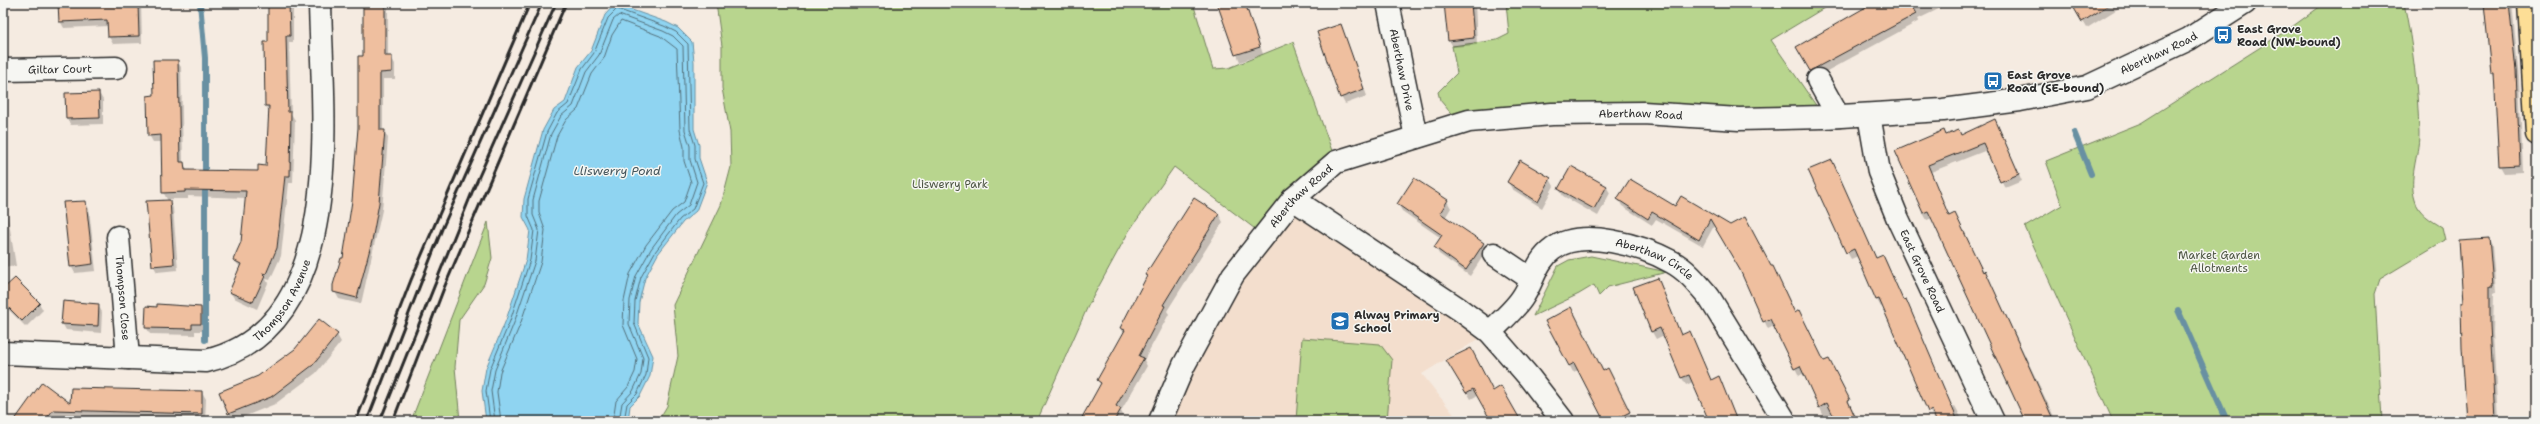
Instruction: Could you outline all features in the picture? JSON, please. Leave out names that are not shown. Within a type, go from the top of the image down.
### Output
[{"type":"main road","points":[[2529,3],[2537,134]]},
{"type":"street","name":"Thompson Avenue","points":[[3,353],[206,361],[226,356],[242,348],[267,328],[281,314],[291,298],[309,249],[320,190],[323,163],[320,3]]},
{"type":"street","name":"Aberthaw Drive","points":[[1388,3],[1416,136]]},
{"type":"street","name":"Aberthaw Road","points":[[1160,421],[1184,365],[1215,304],[1233,275],[1293,199],[1336,162],[1416,136],[1469,121],[1552,114],[1643,113],[1739,119],[1869,115],[1944,110],[2020,100],[2087,87],[2189,39],[2245,3]]},
{"type":"street","name":"Giltar Court","points":[[3,70],[116,68]]},
{"type":"street","points":[[1818,80],[1838,116]]},
{"type":"street","name":"East Grove Road","points":[[1869,115],[1879,172],[1898,218],[1993,421]]},
{"type":"street","points":[[1293,199],[1459,309],[1490,332],[1529,376],[1563,421]]},
{"type":"street","name":"Thompson Close","points":[[118,237],[128,358]]},
{"type":"street","name":"Aberthaw Circle","points":[[1490,332],[1525,294],[1534,271],[1553,248],[1578,239],[1602,239],[1648,252],[1672,262],[1693,278],[1709,297],[1785,421]]},
{"type":"street","points":[[1494,254],[1531,279]]},
{"type":"shaded area","name":"Alway Primary School","points":[[1293,199],[1490,332],[1422,374],[1459,421],[1160,421],[1184,365]]},
{"type":"green space","name":"Lliswerry Park","points":[[716,3],[1193,3],[1213,69],[1229,68],[1293,42],[1336,162],[1263,235],[1174,167],[1129,231],[1088,306],[1037,421],[658,421],[667,406],[678,356],[673,305],[721,205],[731,167],[730,132],[722,88],[722,46]]},
{"type":"green space","points":[[1506,3],[1828,3],[1829,5],[1771,40],[1824,117],[1459,123],[1440,100],[1438,92],[1457,73],[1452,46],[1497,40],[1509,34]]},
{"type":"green space","name":"Market Garden Allotments","points":[[2325,3],[2404,3],[2416,85],[2419,134],[2413,175],[2413,192],[2417,205],[2422,213],[2442,227],[2445,240],[2380,279],[2375,294],[2382,421],[2113,421],[2025,227],[2062,205],[2046,161],[2141,123],[2289,29]]},
{"type":"green space","points":[[488,222],[492,258],[484,284],[459,320],[455,367],[460,421],[411,421]]},
{"type":"green space","points":[[1591,256],[1667,272],[1608,287],[1599,296],[1594,285],[1579,294],[1533,316],[1558,266],[1569,260]]},
{"type":"green space","points":[[1302,338],[1380,344],[1392,360],[1387,421],[1296,421]]},
{"type":"water","name":"Lliswerry Pond","points":[[615,4],[666,22],[678,28],[692,42],[694,62],[694,129],[699,145],[699,158],[707,182],[696,211],[683,222],[658,254],[645,278],[639,302],[638,323],[653,356],[650,376],[640,396],[630,406],[628,421],[486,421],[482,391],[486,368],[506,320],[526,260],[530,230],[523,217],[524,199],[543,130],[554,110],[565,102],[578,67],[591,51],[605,15]]},
{"type":"building","points":[[58,3],[138,3],[139,36],[108,37],[107,20],[59,22]]},
{"type":"building","points":[[268,3],[289,3],[290,36],[286,36],[288,112],[291,112],[290,176],[285,176],[277,248],[266,274],[262,273],[265,276],[253,302],[229,292],[241,264],[233,260],[241,242],[246,191],[185,190],[185,192],[162,193],[161,135],[148,136],[147,96],[154,95],[153,60],[178,60],[180,162],[184,162],[185,170],[258,171],[258,165],[266,166],[269,106],[265,106],[264,42],[268,42]]},
{"type":"building","points":[[363,3],[385,3],[385,56],[392,56],[392,72],[380,73],[380,130],[385,130],[379,203],[372,241],[357,298],[333,292],[333,285],[341,258],[343,258],[352,201],[358,128],[358,56],[363,56]]},
{"type":"building","points":[[1217,3],[1245,3],[1260,47],[1235,55]]},
{"type":"building","points":[[1444,3],[1471,3],[1474,38],[1448,41]]},
{"type":"building","points":[[1873,3],[1910,3],[1916,14],[1810,71],[1796,47]]},
{"type":"building","points":[[2071,3],[2112,3],[2082,22]]},
{"type":"building","points":[[2484,3],[2509,3],[2516,71],[2520,165],[2499,166],[2494,73],[2491,73]]},
{"type":"building","points":[[1341,24],[1364,89],[1340,98],[1317,32]]},
{"type":"building","points":[[99,92],[100,118],[66,119],[65,93]]},
{"type":"building","points":[[1995,119],[2019,174],[2000,182],[1983,143],[1928,165],[1949,216],[1955,213],[1983,272],[1985,270],[2054,421],[2025,421],[1928,211],[1923,213],[1895,151],[1944,130],[1946,135],[1959,130],[1961,135]]},
{"type":"building","points":[[1520,160],[1551,178],[1538,202],[1507,182]]},
{"type":"building","points":[[1832,160],[1876,258],[1883,255],[1903,300],[1906,299],[1958,421],[1936,421],[1932,410],[1928,412],[1879,299],[1876,300],[1854,249],[1846,253],[1808,170]]},
{"type":"building","points":[[1571,166],[1607,186],[1594,209],[1558,189]]},
{"type":"building","points":[[1414,178],[1448,200],[1440,213],[1484,243],[1466,270],[1434,247],[1442,235],[1397,204]]},
{"type":"building","points":[[1630,179],[1675,206],[1681,196],[1730,225],[1745,217],[1771,266],[1773,266],[1795,313],[1799,310],[1824,361],[1829,359],[1850,400],[1848,401],[1857,421],[1836,421],[1827,403],[1819,408],[1800,366],[1794,369],[1770,319],[1763,322],[1740,270],[1710,219],[1699,240],[1652,212],[1648,219],[1617,199]]},
{"type":"building","points":[[1194,198],[1219,214],[1163,305],[1165,306],[1139,356],[1144,358],[1116,406],[1121,409],[1114,421],[1080,421],[1101,383],[1097,380],[1125,330],[1120,328],[1147,276],[1145,275]]},
{"type":"building","points":[[170,200],[174,264],[152,266],[146,201]]},
{"type":"building","points":[[86,201],[93,264],[70,267],[63,202]]},
{"type":"building","points":[[2489,238],[2493,286],[2490,286],[2490,325],[2495,421],[2467,421],[2462,348],[2461,303],[2463,303],[2459,240]]},
{"type":"building","points":[[15,278],[40,303],[22,321],[3,302],[3,289]]},
{"type":"building","points":[[1658,278],[1681,335],[1690,331],[1711,380],[1719,376],[1737,421],[1709,421],[1689,375],[1681,378],[1660,328],[1651,332],[1633,287]]},
{"type":"building","points":[[63,301],[99,304],[98,326],[61,324]]},
{"type":"building","points":[[157,304],[201,307],[201,324],[192,324],[192,329],[145,328],[146,306],[157,307]]},
{"type":"building","points":[[1571,307],[1603,371],[1608,368],[1630,412],[1612,421],[1604,421],[1574,363],[1569,366],[1545,321]]},
{"type":"building","points":[[319,319],[338,334],[313,365],[271,397],[228,414],[219,392],[258,376],[295,349]]},
{"type":"building","points":[[1471,348],[1493,391],[1501,386],[1521,421],[1491,421],[1473,389],[1466,393],[1446,360]]},
{"type":"building","points":[[42,382],[70,403],[71,388],[202,391],[202,414],[53,410],[45,421],[14,421]]},
{"type":"waterway","points":[[200,3],[205,58],[205,340]]},
{"type":"waterway","points":[[2074,132],[2091,174]]},
{"type":"waterway","points":[[2178,310],[2227,421]]},
{"type":"railway","points":[[356,421],[411,280],[530,3]]},
{"type":"railway","points":[[367,421],[442,229],[542,3]]},
{"type":"railway","points":[[380,421],[473,190],[556,3]]},
{"type":"railway","points":[[393,421],[444,288],[566,3]]},
{"type":"place","name":"East Grove Road (NW-bound)","points":[[2223,35]]},
{"type":"place","name":"East Grove Road (SE-bound)","points":[[1993,81]]},
{"type":"place","name":"Alway Primary School","points":[[1340,321]]}]
